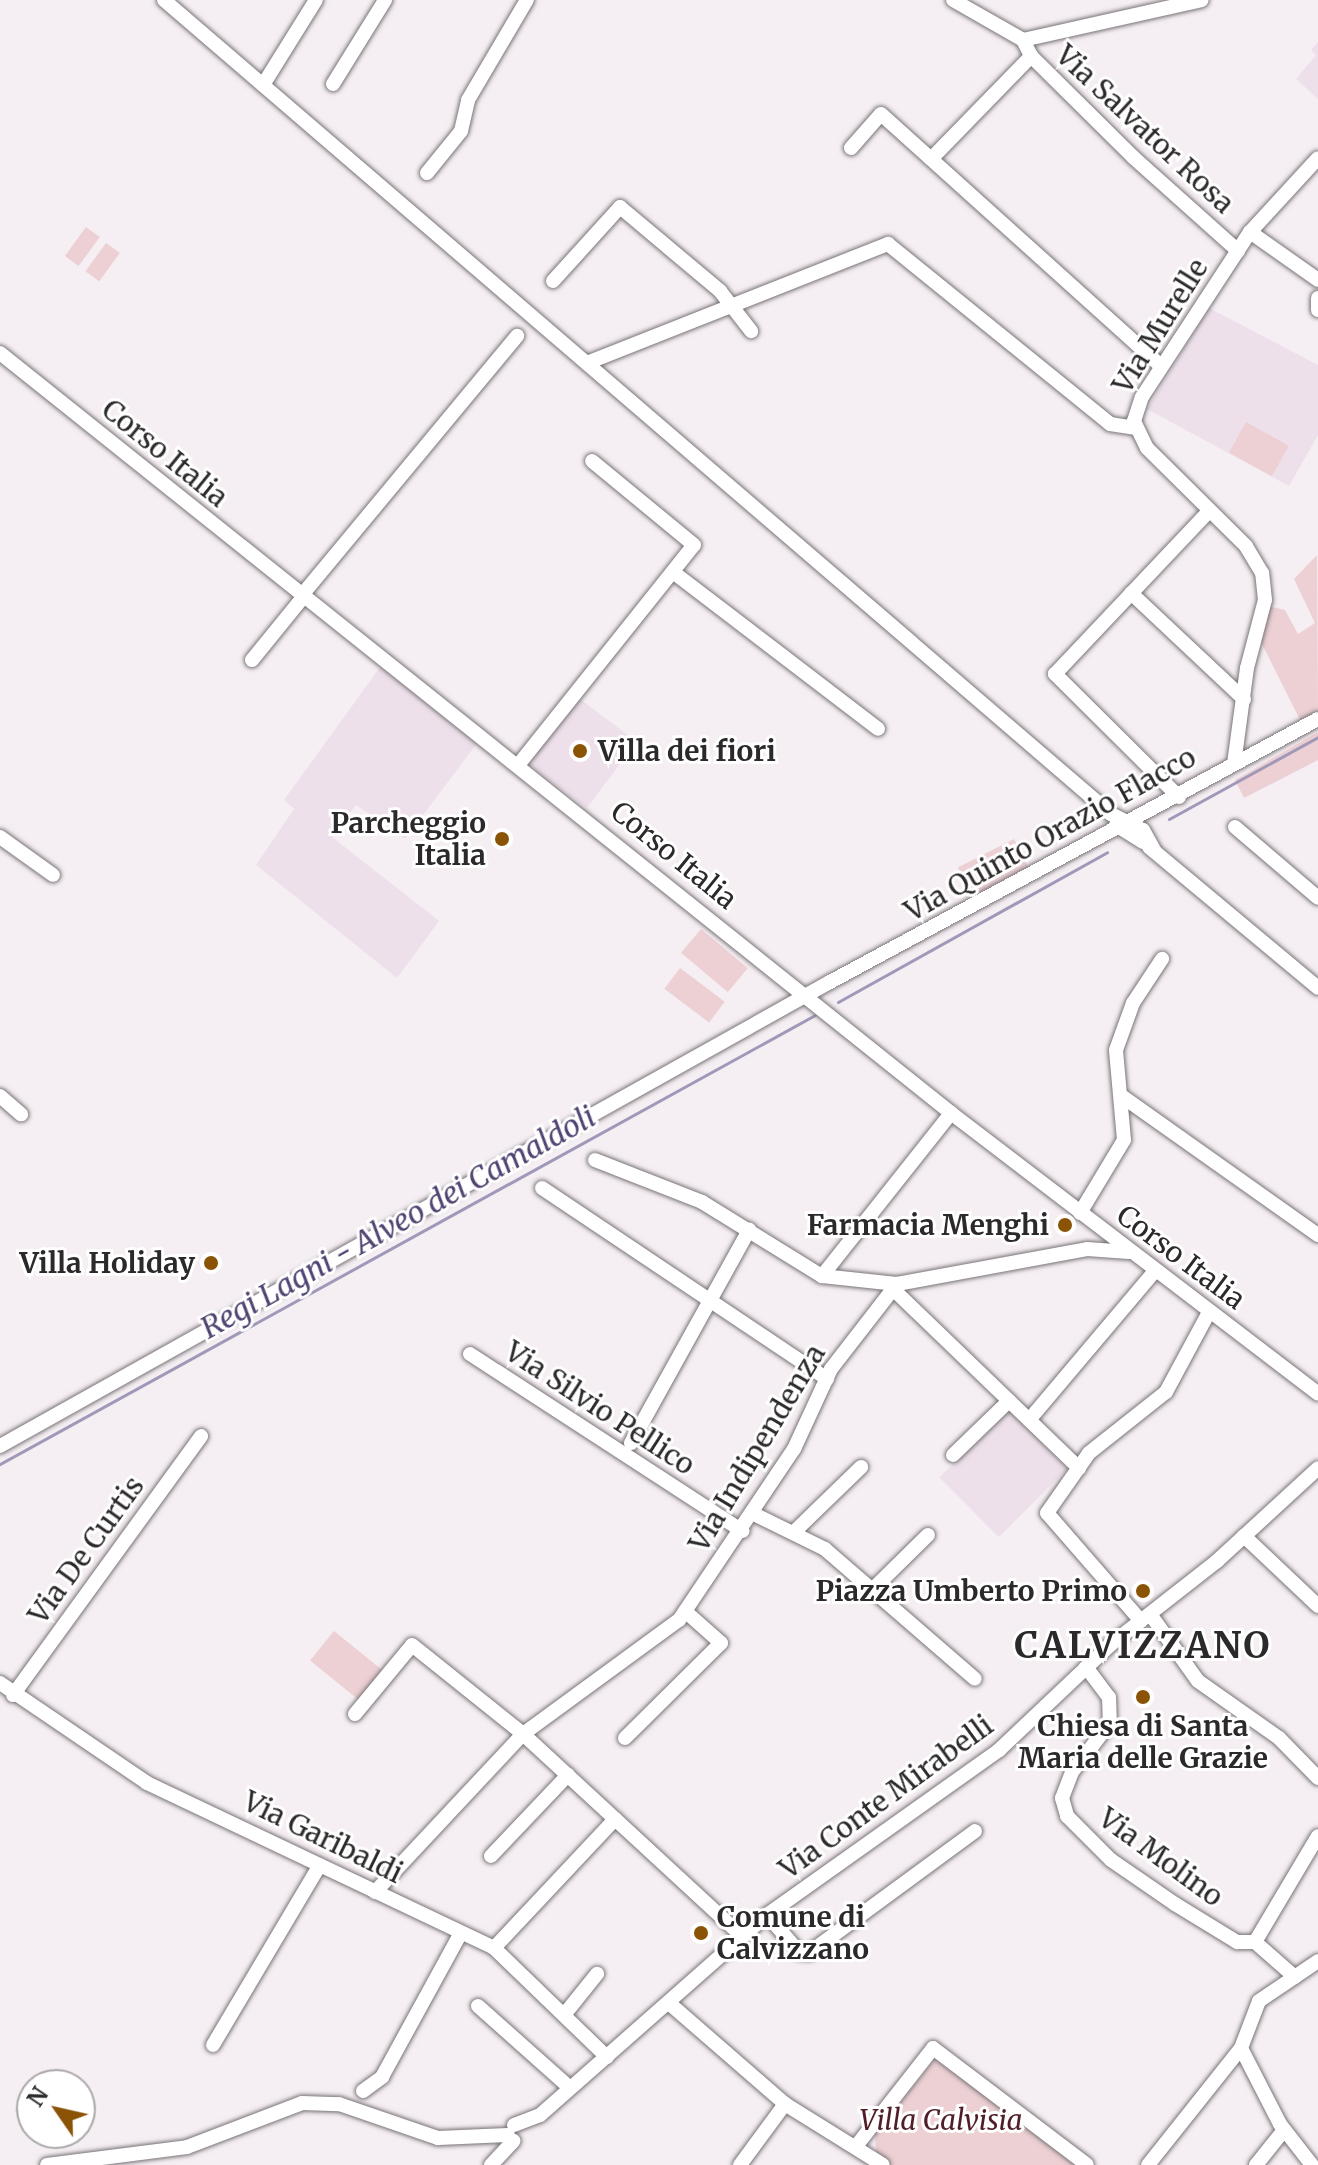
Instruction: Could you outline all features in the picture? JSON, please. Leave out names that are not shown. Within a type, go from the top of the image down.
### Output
[{"type":"street","points":[[164,0],[1111,814],[1131,822],[1149,845],[1318,988]]},
{"type":"street","points":[[263,85],[316,0]]},
{"type":"street","points":[[333,84],[385,0]]},
{"type":"street","points":[[427,173],[461,131],[468,100],[527,0]]},
{"type":"street","points":[[953,0],[1023,40],[1202,0]]},
{"type":"street","name":"Via Salvator Rosa","points":[[1023,40],[1031,56],[1238,251]]},
{"type":"street","points":[[931,159],[1031,56]]},
{"type":"street","points":[[851,148],[880,114],[1161,366]]},
{"type":"street","name":"Via Murelle","points":[[1244,699],[1265,600],[1254,555],[1168,473],[1135,428],[1138,404],[1250,232],[1318,158]]},
{"type":"street","points":[[553,281],[620,207],[729,305],[751,331]]},
{"type":"street","points":[[1250,232],[1318,280]]},
{"type":"street","points":[[587,363],[888,244],[1110,424],[1135,428]]},
{"type":"street","points":[[1318,298],[1318,310]]},
{"type":"street","points":[[252,660],[517,336]]},
{"type":"street","name":"Corso Italia","points":[[0,353],[807,994],[951,1113],[1318,1394]]},
{"type":"street","points":[[519,764],[694,545],[592,461]]},
{"type":"street","points":[[1179,797],[1055,674],[1209,511]]},
{"type":"street","points":[[673,572],[878,729]]},
{"type":"street","points":[[1131,593],[1244,699],[1234,764]]},
{"type":"street","name":"Via Quinto Orazio Flacco","points":[[0,1446],[807,994],[1179,797],[1318,719]]},
{"type":"street","points":[[1149,845],[1154,809]]},
{"type":"street","points":[[1111,814],[1117,829],[1149,845]]},
{"type":"street","points":[[1235,827],[1318,898]]},
{"type":"street","points":[[0,837],[53,875]]},
{"type":"street","points":[[1080,1213],[1124,1140],[1123,1097],[1115,1070],[1122,1026],[1162,959]]},
{"type":"street","points":[[0,1096],[21,1114]]},
{"type":"street","points":[[1123,1097],[1318,1235]]},
{"type":"street","points":[[822,1276],[951,1113]]},
{"type":"street","points":[[595,1160],[702,1202],[822,1276],[896,1287],[1087,1249],[1130,1252]]},
{"type":"street","points":[[542,1188],[827,1379]]},
{"type":"street","points":[[631,1443],[749,1230]]},
{"type":"street","points":[[1029,1420],[1155,1271]]},
{"type":"street","points":[[896,1287],[1079,1468]]},
{"type":"street","name":"Via Indipendenza","points":[[375,1892],[523,1734],[685,1611],[754,1514],[827,1379],[896,1287]]},
{"type":"street","points":[[1209,1312],[1166,1392],[1126,1420],[1079,1468],[1047,1513],[1145,1618],[1198,1681],[1279,1738],[1318,1778]]},
{"type":"street","name":"Via Silvio Pellico","points":[[470,1354],[743,1531]]},
{"type":"street","points":[[953,1455],[1009,1401]]},
{"type":"street","name":"Via De Curtis","points":[[13,1695],[201,1436]]},
{"type":"street","points":[[793,1533],[861,1467]]},
{"type":"street","name":"Via Conte Mirabelli","points":[[511,2134],[532,2120],[670,2004],[767,1915],[960,1780],[1086,1667],[1244,1536],[1318,1468]]},
{"type":"street","points":[[754,1514],[825,1549],[975,1679]]},
{"type":"street","points":[[873,1589],[928,1535]]},
{"type":"street","points":[[1244,1536],[1318,1606]]},
{"type":"street","points":[[625,1738],[721,1643],[685,1611]]},
{"type":"street","points":[[355,1714],[412,1645],[523,1734],[742,1936]]},
{"type":"street","name":"Via Molino","points":[[1086,1667],[1109,1697],[1110,1723],[1066,1786],[1067,1816],[1111,1860],[1175,1904],[1237,1942],[1255,1942]]},
{"type":"street","name":"Via Garibaldi","points":[[0,1683],[13,1695],[147,1783],[494,1948],[607,2057]]},
{"type":"street","points":[[491,1856],[568,1775]]},
{"type":"street","points":[[494,1948],[615,1819]]},
{"type":"street","points":[[767,1915],[799,1952],[809,1953],[975,1831]]},
{"type":"street","points":[[1295,1977],[1255,1942],[1318,1836]]},
{"type":"street","points":[[213,2045],[320,1865]]},
{"type":"street","points":[[363,2091],[382,2077],[461,1933]]},
{"type":"street","points":[[1148,2165],[1241,2048],[1259,2001],[1318,1961]]},
{"type":"street","points":[[564,2015],[597,1974]]},
{"type":"street","points":[[670,2004],[785,2104],[857,2145],[883,2165]]},
{"type":"street","points":[[478,2006],[570,2088]]},
{"type":"street","points":[[857,2145],[933,2048],[1087,2165]]},
{"type":"street","points":[[1241,2048],[1284,2130],[1312,2165]]},
{"type":"street","points":[[47,2165],[138,2161],[187,2147],[302,2103],[354,2108],[438,2138],[511,2134]]},
{"type":"street","points":[[740,2165],[785,2104]]},
{"type":"street","points":[[1256,2165],[1284,2130]]},
{"type":"street","points":[[491,2165],[511,2134]]},
{"type":"shaded area","points":[[1318,42],[1318,99],[1296,79],[1316,55],[1311,50]]},
{"type":"shaded area","points":[[1209,308],[1318,365],[1318,435],[1289,486],[1147,409]]},
{"type":"shaded area","points":[[381,666],[478,742],[405,839],[356,805],[332,837],[439,921],[397,978],[256,865],[294,809],[284,800]]},
{"type":"shaded area","name":"Villa dei fiori","points":[[576,696],[637,742],[587,808],[526,762]]},
{"type":"shaded area","points":[[1008,1409],[1067,1468],[999,1537],[939,1478]]},
{"type":"green space","points":[[86,227],[100,237],[79,266],[65,256]]},
{"type":"green space","points":[[106,243],[120,253],[99,281],[85,271]]},
{"type":"green space","points":[[1246,422],[1289,446],[1272,476],[1229,453]]},
{"type":"green space","points":[[1317,555],[1318,712],[1301,722],[1256,632],[1264,605],[1285,610],[1298,634],[1315,623],[1294,579]]},
{"type":"green space","points":[[1318,732],[1318,760],[1244,798],[1235,780]]},
{"type":"green space","points":[[1014,839],[1029,868],[973,897],[958,868]]},
{"type":"green space","points":[[701,929],[748,968],[728,992],[681,953]]},
{"type":"green space","points":[[680,968],[725,1002],[709,1022],[664,989]]},
{"type":"green space","points":[[334,1631],[382,1670],[358,1700],[310,1661]]},
{"type":"green space","name":"Villa Calvisia","points":[[935,2060],[942,2062],[1076,2165],[891,2165],[876,2152],[875,2133]]},
{"type":"waterway","name":"Regi Lagni - Alveo dei Camaldoli","points":[[1169,819],[1318,737]]},
{"type":"waterway","name":"Regi Lagni - Alveo dei Camaldoli","points":[[838,1002],[1107,852]]},
{"type":"waterway","name":"Regi Lagni - Alveo dei Camaldoli","points":[[0,1464],[815,1015]]},
{"type":"place","name":"Villa dei fiori","points":[[580,751]]},
{"type":"place","name":"Parcheggio Italia","points":[[502,839]]},
{"type":"place","name":"Farmacia Menghi","points":[[1065,1225]]},
{"type":"place","name":"Villa Holiday","points":[[211,1263]]},
{"type":"place","name":"Piazza Umberto Primo","points":[[1143,1591]]},
{"type":"place","name":"Chiesa di Santa Maria delle Grazie","points":[[1143,1697]]},
{"type":"place","name":"Comune di Calvizzano","points":[[701,1933]]},
{"type":"district","name":"CALVIZZANO","points":[[1143,1646]]}]
